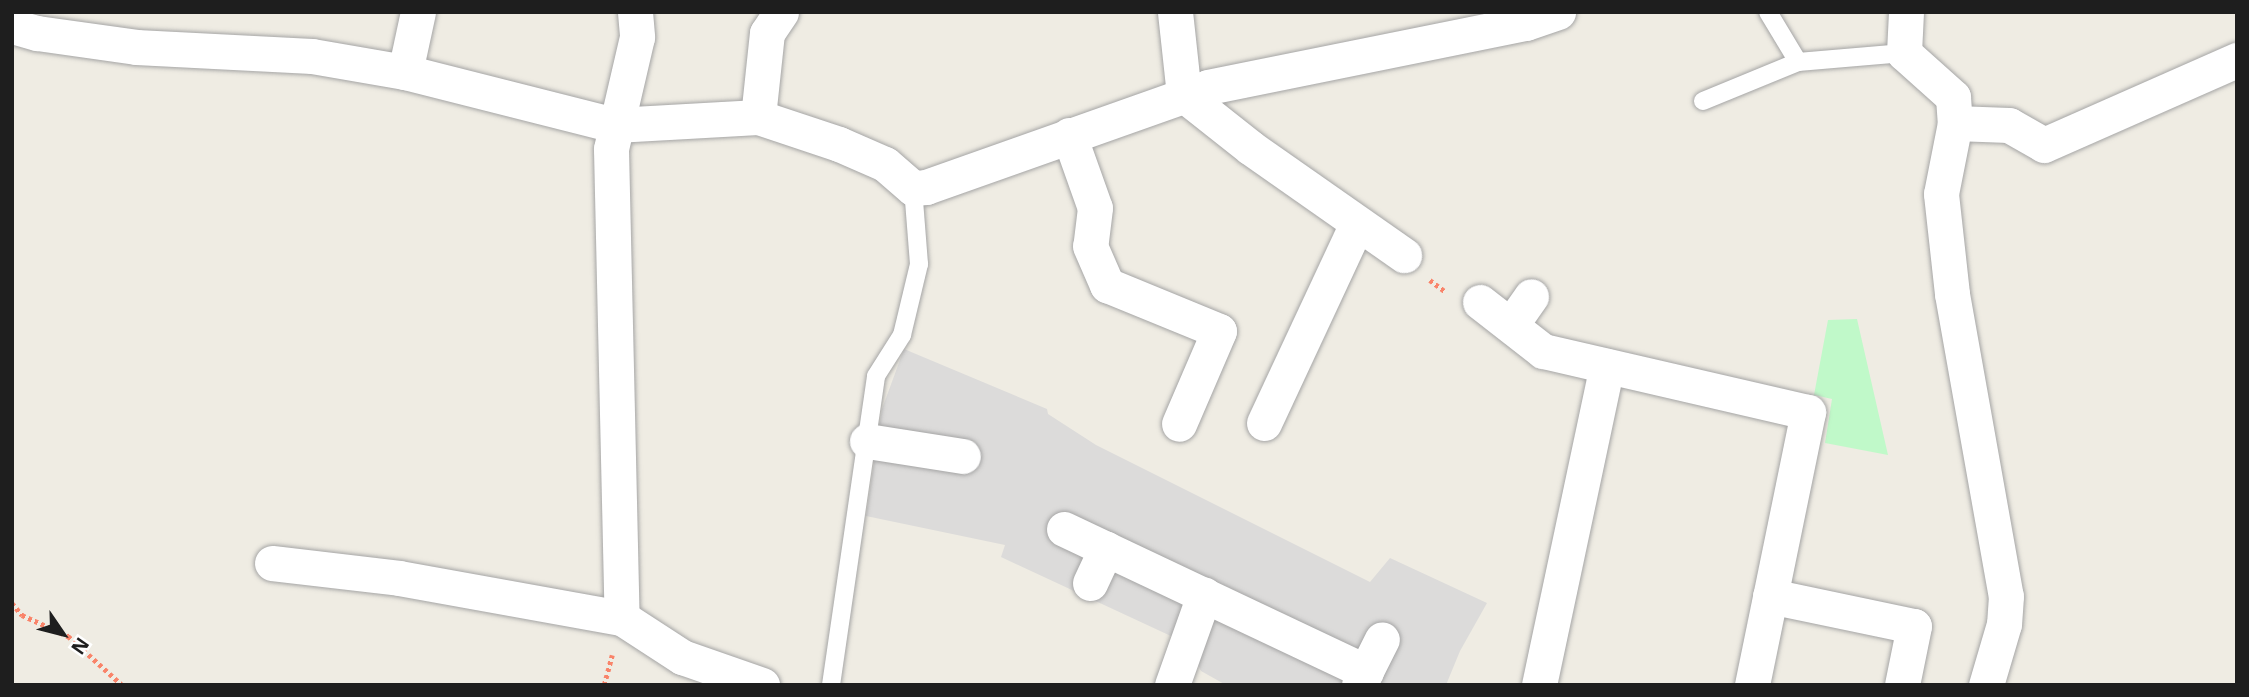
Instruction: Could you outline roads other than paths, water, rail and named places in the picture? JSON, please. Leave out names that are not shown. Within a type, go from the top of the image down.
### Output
[{"type":"street","points":[[405,72],[418,12]]},
{"type":"street","points":[[622,618],[611,149],[637,37],[635,12]]},
{"type":"street","points":[[758,117],[767,33],[781,12]]},
{"type":"street","points":[[1175,12],[1184,95],[1251,148],[1404,255]]},
{"type":"street","points":[[12,26],[37,33],[136,47],[312,56],[405,72],[615,125],[758,117],[839,144],[885,164],[913,188],[926,187],[1208,87],[1526,23],[1558,12]]},
{"type":"street","points":[[1906,12],[1904,53],[1953,97],[1955,123],[1941,194],[1952,294],[2006,596],[2004,624],[1986,685]]},
{"type":"street","points":[[1955,123],[2009,125],[2044,145],[2237,60]]},
{"type":"street","points":[[1069,135],[1095,208],[1090,246],[1107,285],[1219,331],[1179,424]]},
{"type":"street","points":[[1264,423],[1357,224]]},
{"type":"street","points":[[1511,325],[1531,296]]},
{"type":"street","points":[[1480,302],[1543,351],[1808,412],[1752,685]]},
{"type":"street","points":[[1538,685],[1607,366]]},
{"type":"street","points":[[867,441],[963,456]]},
{"type":"street","points":[[1064,529],[1203,595],[1363,678],[1382,639]]},
{"type":"street","points":[[1090,583],[1106,549]]},
{"type":"street","points":[[272,563],[399,578],[622,618],[682,657],[762,685]]},
{"type":"street","points":[[1184,680],[1203,595]]},
{"type":"street","points":[[1770,596],[1914,626],[1902,685]]},
{"type":"lane","points":[[1768,12],[1798,62]]},
{"type":"lane","points":[[1703,101],[1798,62],[1904,53]]},
{"type":"lane","points":[[831,685],[876,376],[901,335],[919,264],[913,188]]}]
